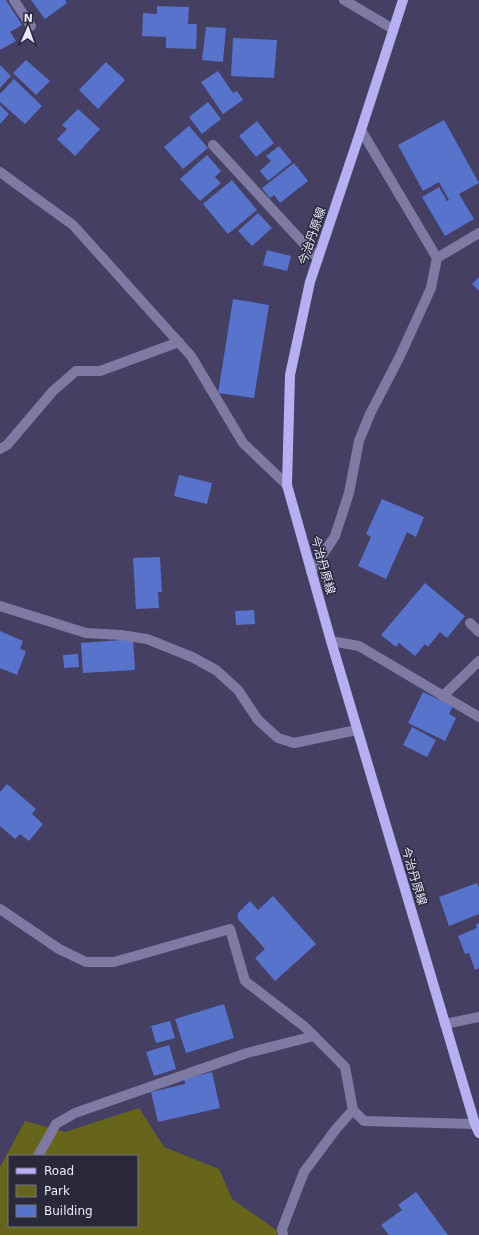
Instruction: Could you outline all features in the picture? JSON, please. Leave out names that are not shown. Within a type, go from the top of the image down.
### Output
[{"type":"main road","name":"今治丹原線","points":[[403,0],[362,130],[310,282],[290,375],[287,485],[357,730],[477,1128]]},
{"type":"street","points":[[14,0],[31,26]]},
{"type":"street","points":[[344,0],[393,29]]},
{"type":"street","points":[[312,572],[336,536],[349,493],[359,441],[370,414],[400,356],[431,288],[437,258],[362,130]]},
{"type":"street","points":[[213,145],[318,259]]},
{"type":"street","points":[[0,172],[73,225],[191,356],[243,443],[287,485]]},
{"type":"street","points":[[437,258],[479,233]]},
{"type":"street","points":[[0,449],[7,445],[53,391],[76,371],[100,371],[179,342]]},
{"type":"street","points":[[0,606],[86,633],[121,635],[147,639],[192,657],[216,670],[238,690],[258,720],[278,738],[294,743],[357,730]]},
{"type":"street","points":[[470,624],[479,632]]},
{"type":"street","points":[[331,641],[359,646],[479,717]]},
{"type":"street","points":[[443,696],[479,661]]},
{"type":"street","points":[[0,909],[59,949],[86,962],[114,962],[230,929],[245,981],[304,1027],[346,1067],[354,1110],[364,1121],[477,1128]]},
{"type":"street","points":[[445,1024],[479,1017]]},
{"type":"street","points":[[39,1155],[56,1124],[75,1113],[247,1053],[314,1036]]},
{"type":"street","points":[[283,1235],[282,1229],[304,1172],[336,1129],[354,1110]]},
{"type":"green space","points":[[139,1108],[164,1147],[219,1169],[232,1199],[278,1231],[276,1235],[0,1235],[0,1167],[25,1121],[65,1132]]},
{"type":"building","points":[[0,0],[6,0],[22,25],[10,32],[16,41],[0,50]]},
{"type":"building","points":[[31,0],[65,0],[67,3],[45,19]]},
{"type":"building","points":[[157,6],[189,7],[188,24],[197,24],[196,49],[166,48],[166,37],[142,36],[143,13],[157,14]]},
{"type":"building","points":[[206,27],[226,28],[223,62],[202,60]]},
{"type":"building","points":[[233,38],[277,40],[274,78],[231,76]]},
{"type":"building","points":[[26,60],[50,81],[36,95],[13,73]]},
{"type":"building","points":[[106,62],[125,80],[98,109],[79,90]]},
{"type":"building","points":[[0,65],[11,76],[0,88]]},
{"type":"building","points":[[218,71],[233,93],[237,91],[243,100],[223,114],[201,82]]},
{"type":"building","points":[[14,79],[42,106],[25,124],[0,102],[0,94]]},
{"type":"building","points":[[208,102],[221,119],[202,134],[189,117]]},
{"type":"building","points":[[0,105],[9,114],[0,124]]},
{"type":"building","points":[[78,109],[100,129],[75,156],[57,139],[67,129],[62,125]]},
{"type":"building","points":[[444,120],[479,183],[459,194],[474,219],[445,236],[422,197],[439,187],[447,201],[449,200],[439,182],[423,191],[398,145]]},
{"type":"building","points":[[257,121],[274,143],[256,157],[239,136]]},
{"type":"building","points":[[189,126],[208,148],[183,169],[164,147]]},
{"type":"building","points":[[279,146],[292,162],[268,181],[260,171],[271,161],[266,156]]},
{"type":"building","points":[[207,155],[221,171],[215,177],[221,183],[200,201],[180,179]]},
{"type":"building","points":[[294,163],[308,181],[280,203],[274,195],[270,198],[262,188]]},
{"type":"building","points":[[232,180],[257,210],[228,234],[203,204]]},
{"type":"building","points":[[258,213],[272,228],[252,246],[238,231]]},
{"type":"building","points":[[267,250],[291,256],[287,271],[263,265]]},
{"type":"building","points":[[479,277],[479,291],[472,284]]},
{"type":"building","points":[[233,299],[269,305],[254,398],[218,393]]},
{"type":"building","points":[[179,475],[212,483],[207,504],[174,496]]},
{"type":"building","points":[[382,499],[424,517],[416,537],[407,532],[386,579],[358,566],[371,537],[366,534]]},
{"type":"building","points":[[160,557],[162,592],[158,592],[159,608],[136,609],[133,558]]},
{"type":"building","points":[[425,583],[465,616],[447,638],[440,632],[428,647],[425,644],[415,656],[399,643],[396,647],[381,635]]},
{"type":"building","points":[[254,610],[255,624],[236,625],[235,611]]},
{"type":"building","points":[[0,631],[23,641],[20,649],[26,651],[17,675],[0,668]]},
{"type":"building","points":[[133,639],[135,670],[83,673],[81,643]]},
{"type":"building","points":[[78,654],[79,667],[64,668],[63,655]]},
{"type":"building","points":[[423,692],[453,706],[449,714],[456,718],[445,741],[408,723]]},
{"type":"building","points":[[412,727],[436,740],[427,757],[403,745]]},
{"type":"building","points":[[7,784],[36,809],[32,814],[43,824],[29,841],[20,834],[15,839],[0,826],[0,792]]},
{"type":"building","points":[[477,883],[479,888],[479,914],[449,926],[439,897]]},
{"type":"building","points":[[273,896],[316,944],[275,981],[255,958],[265,949],[238,919],[238,913],[250,901],[258,910]]},
{"type":"building","points":[[479,923],[479,968],[475,970],[469,953],[465,954],[458,936],[477,928],[476,925]]},
{"type":"building","points":[[224,1004],[234,1038],[186,1053],[175,1019]]},
{"type":"building","points":[[170,1021],[175,1038],[156,1043],[151,1026]]},
{"type":"building","points":[[169,1045],[176,1069],[154,1076],[146,1052]]},
{"type":"building","points":[[212,1072],[220,1108],[158,1122],[151,1092],[185,1084],[184,1079]]},
{"type":"building","points":[[416,1192],[448,1235],[389,1235],[381,1225],[402,1210],[398,1205]]}]
